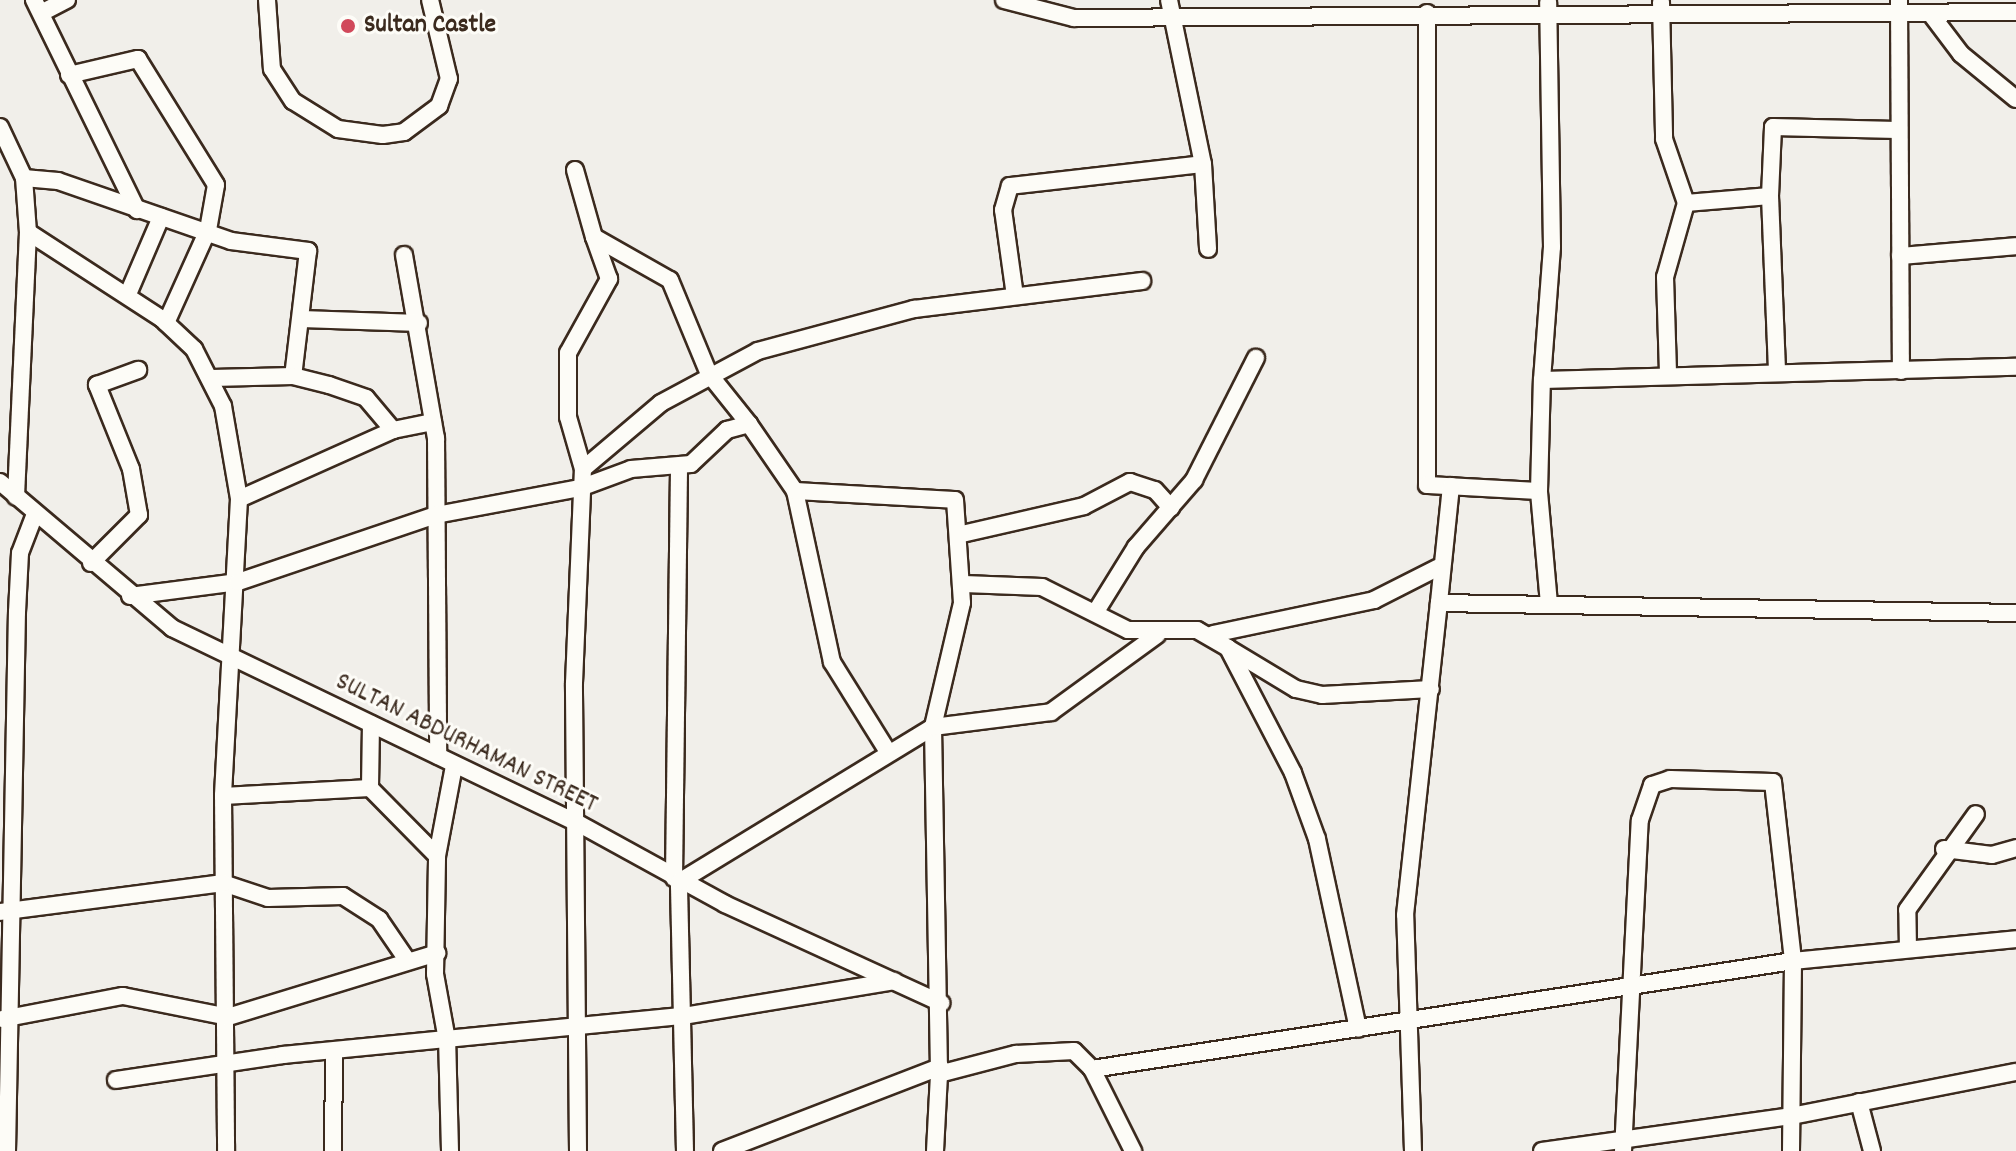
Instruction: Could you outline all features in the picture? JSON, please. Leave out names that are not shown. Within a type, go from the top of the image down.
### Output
[{"type":"street","points":[[67,0],[38,6],[137,210]]},
{"type":"street","points":[[267,0],[272,69],[293,101],[338,129],[383,135],[425,120],[449,79],[430,0]]},
{"type":"street","points":[[1004,0],[1074,18],[1171,8],[1376,7],[1427,13],[1548,5],[1899,6],[1930,13],[2016,12]]},
{"type":"street","points":[[1548,5],[1552,247],[1542,380],[1539,491],[1549,604]]},
{"type":"street","points":[[1661,5],[1664,139],[1686,203],[1665,277],[1668,374]]},
{"type":"street","points":[[1899,6],[1897,130],[1901,371]]},
{"type":"street","points":[[1171,8],[1203,164],[1208,249]]},
{"type":"street","points":[[1427,13],[1427,485],[1539,491]]},
{"type":"street","points":[[1930,13],[1961,54],[2016,99]]},
{"type":"street","points":[[69,75],[127,58],[144,64],[216,185],[208,230],[166,323]]},
{"type":"street","points":[[0,127],[24,178],[28,232],[16,497]]},
{"type":"street","points":[[1777,371],[1770,196],[1773,127],[1897,130]]},
{"type":"street","points":[[1015,296],[1003,210],[1010,186],[1203,164]]},
{"type":"street","points":[[575,170],[609,279],[568,353],[568,417],[583,469],[580,488],[576,822],[578,1151]]},
{"type":"street","points":[[24,178],[58,181],[137,210],[251,245],[308,251],[293,376]]},
{"type":"street","points":[[1686,203],[1770,196]]},
{"type":"street","points":[[128,294],[161,217]]},
{"type":"street","points":[[28,232],[128,294],[166,323],[212,378],[239,499],[235,655],[223,796],[228,1017],[226,1151]]},
{"type":"street","points":[[594,237],[670,280],[709,374],[749,424],[795,491],[832,662],[888,752]]},
{"type":"street","points":[[1900,256],[2016,246]]},
{"type":"street","points":[[404,255],[407,294],[419,323],[433,422],[438,756]]},
{"type":"street","points":[[583,469],[661,403],[709,374],[845,325],[1015,296],[1142,281]]},
{"type":"street","points":[[302,319],[419,323]]},
{"type":"street","points":[[1095,613],[1194,480],[1256,358]]},
{"type":"street","points":[[1542,380],[1777,371],[2016,367]]},
{"type":"street","points":[[91,563],[124,538],[139,515],[131,469],[97,385],[138,370]]},
{"type":"street","points":[[212,378],[293,376],[366,398],[393,430]]},
{"type":"street","points":[[239,499],[393,430],[433,422]]},
{"type":"street","points":[[130,596],[238,582],[436,515],[580,488],[631,469],[679,466],[727,430],[749,424]]},
{"type":"street","points":[[679,466],[677,880],[685,1151]]},
{"type":"street","name":"SULTAN ABDURHAMAN STREET","points":[[0,482],[34,517],[172,628],[235,655],[454,766],[576,822],[677,880],[941,1003]]},
{"type":"street","points":[[962,534],[1084,506],[1130,482],[1155,490],[1171,508]]},
{"type":"street","points":[[1413,1151],[1412,1021],[1405,915],[1439,603],[1437,568],[1451,486]]},
{"type":"street","points":[[795,491],[942,496],[955,500],[962,534],[964,584],[933,727],[941,1003],[935,1151]]},
{"type":"street","points":[[7,1151],[4,1018],[7,805],[20,553],[34,517]]},
{"type":"street","points":[[964,584],[1042,587],[1095,613],[1157,635],[1213,634],[1374,600],[1437,568]]},
{"type":"street","points":[[1439,603],[2016,613]]},
{"type":"street","points":[[0,606],[17,612]]},
{"type":"street","points":[[1213,634],[1228,648],[1296,689],[1322,695],[1431,689]]},
{"type":"street","points":[[677,880],[933,727],[1051,712],[1157,635]]},
{"type":"street","points":[[1228,648],[1293,773],[1317,839],[1358,1029]]},
{"type":"street","points":[[371,724],[370,788],[437,856]]},
{"type":"street","points":[[450,1151],[447,1040],[437,953],[437,856],[454,766]]},
{"type":"street","points":[[1623,1146],[1643,799],[1652,785],[1670,779],[1773,782],[1793,961],[1791,1151]]},
{"type":"street","points":[[223,796],[370,788]]},
{"type":"street","points":[[1908,949],[1907,910],[1944,849],[1976,814]]},
{"type":"street","points":[[1944,849],[1992,855],[2016,848]]},
{"type":"street","points":[[6,912],[223,883],[268,898],[343,896],[379,919],[407,960]]},
{"type":"street","points":[[1092,1069],[1793,961],[2016,939]]},
{"type":"street","points":[[4,1018],[123,996],[228,1017],[437,953]]},
{"type":"street","points":[[116,1080],[334,1051],[683,1016],[895,981]]},
{"type":"street","points":[[333,1151],[334,1051]]},
{"type":"street","points":[[722,1151],[940,1071],[1016,1054],[1074,1051],[1092,1069],[1133,1151]]},
{"type":"street","points":[[1542,1151],[1623,1146],[2016,1072]]},
{"type":"street","points":[[1859,1102],[1872,1151]]},
{"type":"place","name":"Sultan Castle","points":[[348,26]]}]
